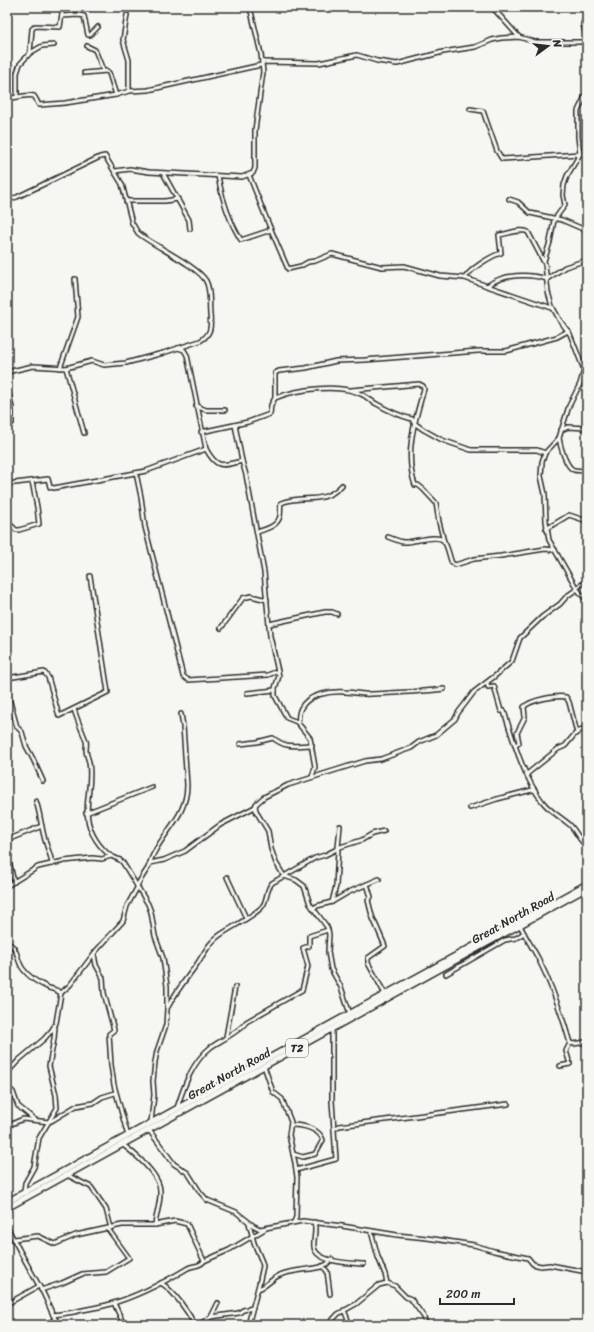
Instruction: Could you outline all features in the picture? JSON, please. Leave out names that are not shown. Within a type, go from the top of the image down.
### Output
[{"type":"highway","name":"Great North Road","points":[[7,1208],[122,1144],[177,1108],[351,1016],[587,884]]},
{"type":"highway","name":"Great North Road","points":[[7,1202],[128,1136],[332,1029],[385,994],[587,888]]},
{"type":"street","points":[[30,53],[33,27],[60,27],[63,7]]},
{"type":"street","points":[[115,171],[130,169],[163,173],[242,177],[249,175],[254,171],[255,130],[263,72],[250,7]]},
{"type":"street","points":[[492,7],[519,37]]},
{"type":"street","points":[[586,7],[587,13],[583,24],[587,40],[587,52]]},
{"type":"street","points":[[127,15],[123,40],[129,60],[128,92]]},
{"type":"street","points":[[62,16],[84,16],[88,35],[98,26]]},
{"type":"street","points":[[7,99],[33,96],[40,105],[65,104],[128,92],[148,90],[260,65],[262,62],[319,63],[357,56],[396,64],[443,52],[479,46],[496,38],[519,37],[535,42],[586,42]]},
{"type":"street","points":[[17,97],[18,68],[30,53],[42,46],[54,45]]},
{"type":"street","points":[[87,46],[93,48],[97,53],[103,70]]},
{"type":"street","points":[[84,73],[107,70],[116,95]]},
{"type":"street","points":[[544,261],[555,218],[565,205],[563,195],[565,181],[580,154],[578,137],[578,111],[587,92]]},
{"type":"street","points":[[470,109],[483,111],[497,151],[502,159],[580,154]]},
{"type":"street","points":[[7,200],[17,197],[103,156],[108,159],[122,184],[132,223],[138,233],[204,277],[207,284],[211,325],[207,337],[200,341],[135,361],[104,365],[92,361],[66,368],[33,366],[7,372]]},
{"type":"street","points":[[163,173],[189,220],[190,229]]},
{"type":"street","points":[[249,175],[288,268],[301,266],[308,262],[315,261],[332,254],[382,267],[404,266],[440,276],[465,278],[552,308]]},
{"type":"street","points":[[218,176],[222,196],[228,213],[241,240],[271,230]]},
{"type":"street","points":[[126,201],[165,201],[178,199]]},
{"type":"street","points":[[509,199],[518,202],[530,213],[555,218],[580,228],[587,234]]},
{"type":"street","points":[[465,278],[467,274],[486,259],[501,253],[498,235],[509,234],[520,230],[525,230],[528,232],[544,261],[548,292],[552,308],[568,331],[584,367],[585,373],[569,406],[559,438],[565,458],[570,468],[587,472]]},
{"type":"street","points":[[547,280],[565,267],[587,260]]},
{"type":"street","points":[[487,286],[500,279],[516,276],[537,276],[547,280]]},
{"type":"street","points":[[60,368],[78,317],[75,279]]},
{"type":"street","points":[[275,398],[274,375],[279,371],[306,368],[336,361],[478,351],[506,352],[557,337],[568,331]]},
{"type":"street","points":[[178,348],[184,350],[187,355],[196,406],[206,449],[213,461],[217,464],[228,465],[242,461]]},
{"type":"street","points":[[66,368],[84,433]]},
{"type":"street","points":[[349,391],[356,389],[421,384],[424,389],[414,423],[411,442],[410,459],[412,476],[415,485],[420,486],[436,502],[438,522],[452,563],[455,565],[474,559],[545,549],[555,550]]},
{"type":"street","points":[[7,385],[12,408],[12,423]]},
{"type":"street","points":[[202,432],[269,416],[271,412],[271,403],[275,398],[300,391],[324,388],[362,394],[381,407],[412,419],[414,423],[442,440],[471,450],[537,450],[545,452]]},
{"type":"street","points":[[196,406],[206,410],[225,410]]},
{"type":"street","points":[[235,425],[264,572],[270,636],[279,676],[275,690],[276,699],[287,718],[298,723],[310,738],[315,767],[312,777]]},
{"type":"street","points":[[561,430],[568,427],[587,428]]},
{"type":"street","points":[[559,438],[545,452],[541,468],[545,499],[546,529],[549,540],[576,588],[587,601]]},
{"type":"street","points":[[7,484],[48,479],[50,487],[54,488],[136,473],[158,467],[206,449]]},
{"type":"street","points":[[136,473],[148,542],[183,676],[188,680],[231,678],[268,675],[278,671]]},
{"type":"street","points":[[9,523],[16,530],[39,524],[32,481]]},
{"type":"street","points":[[257,532],[275,524],[281,515],[281,503],[324,497],[333,494],[342,485]]},
{"type":"street","points":[[546,529],[569,515],[587,521]]},
{"type":"street","points":[[388,537],[402,542],[437,538],[444,542]]},
{"type":"street","points":[[7,678],[41,671],[44,672],[48,677],[58,715],[74,709],[108,692],[90,576]]},
{"type":"street","points":[[150,863],[164,860],[185,851],[220,825],[255,806],[258,801],[280,790],[284,786],[365,761],[381,759],[411,748],[419,742],[436,735],[454,720],[472,694],[512,661],[520,638],[542,617],[560,604],[576,588],[587,581]]},
{"type":"street","points":[[582,595],[587,594]]},
{"type":"street","points":[[221,628],[243,598],[251,596],[267,600]]},
{"type":"street","points":[[269,624],[325,612],[337,614]]},
{"type":"street","points":[[487,682],[488,687],[494,686],[501,711],[504,711],[515,745],[535,790],[544,803],[570,826],[582,842],[587,846]]},
{"type":"street","points":[[298,723],[299,713],[303,705],[311,698],[323,694],[346,692],[365,695],[408,693],[444,689]]},
{"type":"street","points":[[247,693],[275,690]]},
{"type":"street","points":[[7,691],[18,727],[22,732],[26,746],[43,781]]},
{"type":"street","points":[[515,745],[519,743],[517,731],[525,717],[524,707],[526,704],[538,700],[562,697],[566,698],[569,702],[577,733]]},
{"type":"street","points":[[74,709],[86,744],[86,752],[90,766],[86,813],[88,824],[94,837],[106,853],[123,863],[145,898],[151,912],[155,936],[163,958],[167,986],[168,1009],[166,1025],[157,1051],[155,1062],[153,1081],[154,1095],[149,1126],[174,1164],[190,1176],[204,1197],[207,1200],[236,1212],[257,1228],[266,1228],[294,1222],[314,1222],[474,1245],[528,1258],[533,1264],[541,1266],[550,1265],[587,1272]]},
{"type":"street","points":[[24,1192],[25,1183],[34,1167],[39,1138],[57,1108],[56,1095],[49,1066],[54,1039],[54,1026],[61,993],[70,985],[94,954],[123,921],[127,906],[154,853],[181,812],[187,793],[181,714]]},
{"type":"street","points":[[527,774],[558,749],[565,746],[577,733],[587,726]]},
{"type":"street","points":[[240,744],[258,742],[273,738],[279,744],[284,745],[312,745]]},
{"type":"street","points":[[86,813],[152,787]]},
{"type":"street","points":[[470,808],[502,797],[535,790]]},
{"type":"street","points":[[36,801],[52,864]]},
{"type":"street","points":[[255,806],[268,831],[273,857],[284,876],[296,880],[304,886],[313,908],[324,921],[328,930],[328,952],[331,969],[341,987],[351,1016]]},
{"type":"street","points":[[7,840],[42,826]]},
{"type":"street","points":[[332,902],[336,886],[340,826]]},
{"type":"street","points":[[168,1009],[175,994],[198,963],[208,946],[220,934],[235,926],[262,907],[266,901],[269,886],[315,858],[326,855],[341,846],[362,840],[372,834],[384,831]]},
{"type":"street","points":[[7,853],[14,882]]},
{"type":"street","points":[[7,886],[35,869],[52,864],[92,858],[102,859],[111,856]]},
{"type":"street","points":[[51,858],[60,862]]},
{"type":"street","points":[[227,877],[246,918]]},
{"type":"street","points":[[313,908],[332,902],[348,892],[379,879]]},
{"type":"street","points":[[367,884],[371,897],[368,900],[372,916],[385,945],[384,948],[368,958],[368,963],[385,994]]},
{"type":"street","points":[[519,923],[539,958],[547,976],[570,1043],[566,1051],[570,1064],[560,1066]]},
{"type":"street","points":[[177,1108],[185,1084],[196,1062],[205,1052],[241,1028],[246,1022],[302,990],[308,966],[303,948],[308,946],[309,936],[328,930]]},
{"type":"street","points":[[446,974],[505,940],[516,938],[524,933]]},
{"type":"street","points":[[7,943],[14,947],[22,968],[26,972],[39,982],[56,989],[61,993]]},
{"type":"street","points":[[94,954],[96,965],[103,978],[104,993],[114,1030],[109,1036],[111,1065],[115,1093],[128,1136]]},
{"type":"street","points":[[226,1037],[235,987]]},
{"type":"street","points":[[7,1073],[19,1060],[48,1035],[54,1026]]},
{"type":"street","points":[[296,1170],[336,1159],[332,1101],[332,1029]]},
{"type":"street","points":[[570,1043],[574,1044],[585,1042],[587,1044]]},
{"type":"street","points":[[264,1066],[273,1092],[282,1099],[291,1122],[289,1134],[296,1170],[296,1217],[294,1222]]},
{"type":"street","points":[[7,1086],[13,1092],[18,1106],[34,1120]]},
{"type":"street","points":[[7,1126],[18,1120],[49,1122],[76,1106],[93,1103],[102,1097],[115,1093]]},
{"type":"street","points":[[334,1128],[339,1126],[508,1104]]},
{"type":"street","points":[[291,1125],[302,1125],[317,1131],[323,1140],[315,1154],[303,1157],[293,1154]]},
{"type":"street","points":[[122,1144],[134,1153],[146,1166],[154,1175],[159,1185],[160,1195],[155,1225]]},
{"type":"street","points":[[7,1304],[40,1288],[62,1283],[82,1274],[106,1272],[129,1258],[109,1228],[106,1209],[91,1186],[67,1175]]},
{"type":"street","points":[[14,1239],[38,1236],[56,1244],[76,1235],[122,1225],[155,1225],[175,1221],[187,1224],[204,1261]]},
{"type":"street","points":[[248,1221],[256,1249],[262,1262],[258,1289],[248,1325]]},
{"type":"street","points":[[314,1222],[316,1227],[314,1246],[315,1252],[322,1258],[364,1264]]},
{"type":"street","points":[[7,1226],[20,1254],[59,1325]]},
{"type":"street","points":[[53,1315],[67,1314],[114,1303],[161,1283],[192,1266],[202,1264],[204,1261],[229,1250],[266,1228]]},
{"type":"street","points":[[371,1231],[387,1283]]},
{"type":"street","points":[[258,1289],[262,1288],[271,1280],[280,1275],[322,1266],[332,1260]]},
{"type":"street","points":[[322,1266],[327,1271],[330,1294]]},
{"type":"street","points":[[161,1283],[188,1313],[195,1325]]},
{"type":"street","points":[[328,1325],[338,1314],[356,1304],[379,1285],[387,1283],[395,1286],[406,1297],[414,1302],[424,1317],[426,1325]]},
{"type":"street","points":[[114,1303],[124,1325]]},
{"type":"street","points":[[211,1317],[218,1303]]},
{"type":"street","points":[[198,1325],[211,1317],[239,1313],[243,1310],[253,1308]]},
{"type":"street","points":[[344,1310],[350,1325]]},
{"type":"street","points":[[46,1325],[55,1319]]}]
